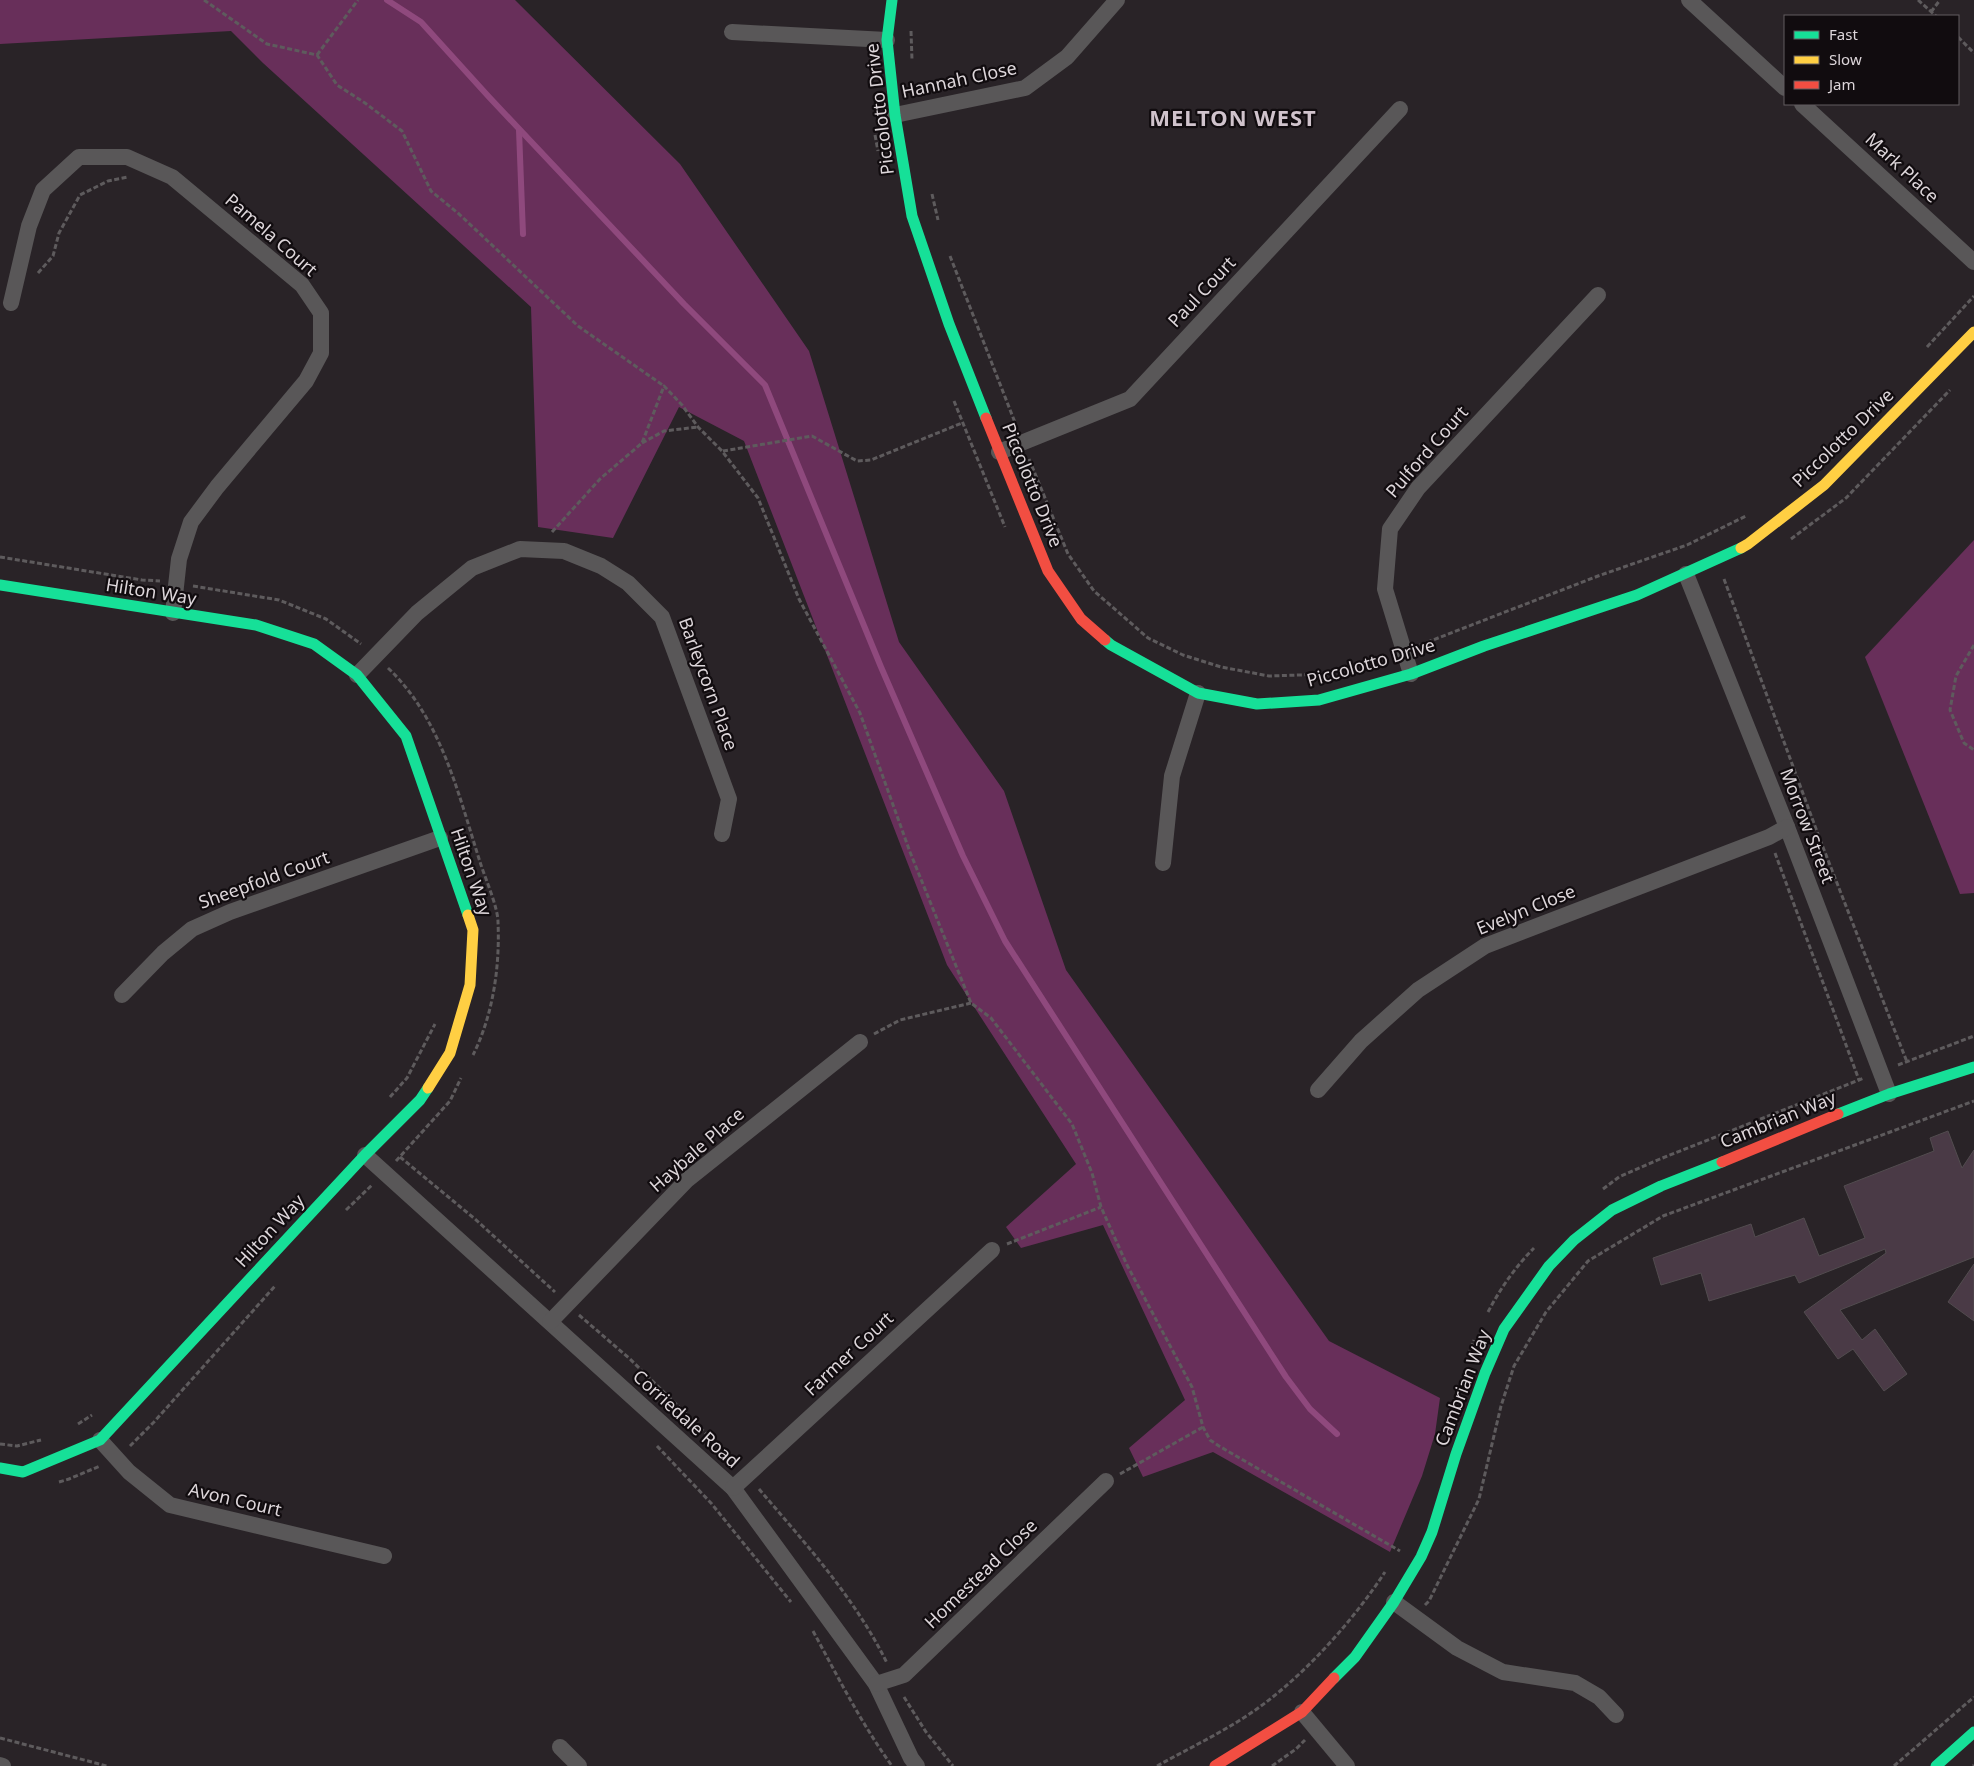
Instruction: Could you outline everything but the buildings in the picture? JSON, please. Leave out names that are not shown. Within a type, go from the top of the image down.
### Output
[{"type":"street","name":"Piccolotto Drive","points":[[892,0],[887,40],[895,114],[912,216],[949,324],[1048,571],[1081,619],[1111,645],[1198,693],[1257,704],[1318,700],[1411,674],[1484,646],[1637,595],[1686,574],[1748,544],[1824,485],[1974,332]]},
{"type":"street","name":"Hannah Close","points":[[895,114],[1025,88],[1067,57],[1117,0]]},
{"type":"street","points":[[1689,0],[1784,87]]},
{"type":"street","points":[[732,32],[887,40]]},
{"type":"street","name":"Mark Place","points":[[1803,105],[1974,262]]},
{"type":"street","name":"Paul Court","points":[[999,452],[1130,399],[1400,109]]},
{"type":"street","name":"Pamela Court","points":[[11,303],[29,226],[43,190],[79,156],[127,157],[172,177],[302,285],[321,313],[321,353],[306,381],[224,479],[191,522],[179,559],[173,613]]},
{"type":"street","name":"Pulford Court","points":[[1411,674],[1385,589],[1390,529],[1418,488],[1598,295]]},
{"type":"street","name":"Barleycorn Place","points":[[357,675],[417,613],[472,568],[520,549],[564,551],[601,566],[628,583],[662,617],[729,799],[722,834]]},
{"type":"street","name":"Morrow Street","points":[[1686,574],[1787,828],[1889,1094]]},
{"type":"street","name":"Hilton Way","points":[[0,585],[256,625],[314,644],[357,675],[406,736],[473,930],[470,985],[450,1053],[420,1100],[365,1155],[100,1440],[23,1472],[0,1468]]},
{"type":"street","points":[[1163,863],[1172,776],[1198,693]]},
{"type":"street","name":"Evelyn Close","points":[[1318,1090],[1361,1041],[1418,990],[1485,946],[1769,837],[1787,828]]},
{"type":"street","name":"Sheepfold Court","points":[[122,995],[163,953],[192,929],[230,912],[440,838]]},
{"type":"street","name":"Haybale Place","points":[[550,1322],[687,1180],[860,1042]]},
{"type":"street","name":"Cambrian Way","points":[[1215,1766],[1302,1712],[1354,1657],[1394,1602],[1418,1561],[1432,1532],[1456,1454],[1485,1373],[1504,1329],[1549,1266],[1574,1240],[1612,1210],[1661,1186],[1889,1094],[1974,1067]]},
{"type":"street","name":"Corriedale Road","points":[[365,1155],[733,1488],[876,1684],[910,1758],[917,1766]]},
{"type":"street","name":"Farmer Court","points":[[733,1488],[992,1250]]},
{"type":"street","name":"Avon Court","points":[[100,1440],[129,1472],[170,1505],[384,1556]]},
{"type":"street","name":"Homestead Close","points":[[876,1684],[904,1675],[1106,1481]]},
{"type":"street","points":[[1394,1602],[1457,1648],[1502,1672],[1575,1683],[1599,1697],[1616,1715]]},
{"type":"street","points":[[1302,1712],[1346,1766]]},
{"type":"street","points":[[1936,1766],[1974,1732]]},
{"type":"street","points":[[560,1747],[579,1766]]},
{"type":"path","points":[[204,0],[267,44],[317,55],[337,85],[365,102],[402,132],[431,191],[459,214],[578,326],[664,386],[682,405],[698,427],[722,451],[758,498],[799,599],[860,713],[910,852],[970,1003],[991,1018],[1072,1124],[1092,1174],[1101,1207],[1127,1265],[1192,1387],[1204,1427],[1210,1440],[1418,1561]]},
{"type":"path","points":[[317,55],[358,0]]},
{"type":"path","points":[[1918,0],[1935,15]]},
{"type":"path","points":[[1931,12],[1940,0]]},
{"type":"path","points":[[911,27],[912,63]]},
{"type":"path","points":[[1959,38],[1974,52]]},
{"type":"path","points":[[875,132],[880,160]]},
{"type":"path","points":[[35,276],[53,256],[59,233],[80,195],[108,181],[134,176]]},
{"type":"path","points":[[930,187],[938,222]]},
{"type":"path","points":[[949,254],[1046,505],[1068,554],[1094,591],[1148,638],[1183,655],[1221,668],[1269,676],[1331,674]]},
{"type":"path","points":[[1922,352],[1974,296]]},
{"type":"path","points":[[1790,540],[1846,498],[1956,384]]},
{"type":"path","points":[[642,444],[664,386]]},
{"type":"path","points":[[952,396],[1005,528]]},
{"type":"path","points":[[722,451],[812,436],[857,461],[871,460],[962,423]]},
{"type":"path","points":[[535,550],[600,479],[642,444],[664,431],[698,427]]},
{"type":"path","points":[[1404,650],[1598,576],[1687,545],[1754,512]]},
{"type":"path","points":[[0,557],[279,600],[326,619],[375,656],[399,678],[428,721],[453,776],[498,920],[496,977],[483,1034],[471,1060]]},
{"type":"path","points":[[158,580],[160,573]]},
{"type":"path","points":[[1692,589],[1730,574]]},
{"type":"path","points":[[1723,576],[1819,837],[1907,1062]]},
{"type":"path","points":[[1974,645],[1956,676],[1950,710],[1964,743],[1974,750]]},
{"type":"path","points":[[860,1042],[900,1020],[970,1003]]},
{"type":"path","points":[[384,1104],[407,1078],[438,1016]]},
{"type":"path","points":[[1598,1193],[1619,1177],[1652,1163],[1974,1036]]},
{"type":"path","points":[[384,1172],[408,1150],[450,1101],[462,1076]]},
{"type":"path","points":[[1414,1617],[1429,1601],[1479,1499],[1514,1366],[1546,1312],[1588,1261],[1663,1216],[1974,1101]]},
{"type":"path","points":[[340,1216],[373,1183],[380,1190]]},
{"type":"path","points":[[992,1250],[1101,1207]]},
{"type":"path","points":[[1487,1315],[1495,1298],[1524,1258],[1537,1246]]},
{"type":"path","points":[[51,1484],[69,1479],[103,1464],[131,1446],[280,1280]]},
{"type":"path","points":[[1467,1357],[1478,1332]]},
{"type":"path","points":[[75,1426],[96,1412]]},
{"type":"path","points":[[1106,1481],[1204,1427]]},
{"type":"path","points":[[0,1444],[17,1446],[43,1440]]},
{"type":"path","points":[[656,1445],[712,1503],[796,1608]]},
{"type":"path","points":[[1395,1557],[1399,1550]]},
{"type":"path","points":[[1157,1766],[1265,1703],[1319,1655],[1366,1600],[1390,1564]]},
{"type":"path","points":[[811,1627],[854,1708],[892,1766]]},
{"type":"path","points":[[1894,1766],[1974,1697]]},
{"type":"path","points":[[1272,1766],[1296,1750],[1315,1728]]},
{"type":"path","points":[[0,1738],[107,1766]]},
{"type":"shaded area","points":[[0,0],[515,0],[680,164],[809,351],[899,642],[1004,791],[1066,970],[1329,1341],[1440,1398],[1435,1434],[1422,1476],[1390,1552],[1213,1452],[1143,1477],[1129,1448],[1185,1400],[1103,1225],[1021,1248],[1006,1227],[1076,1164],[947,965],[744,441],[679,407],[613,538],[538,527],[531,307],[263,63],[231,31],[0,44]]},
{"type":"shaded area","points":[[1974,540],[1974,893],[1960,894],[1865,657]]},
{"type":"waterway","points":[[387,0],[421,22],[684,304],[765,385],[881,667],[963,856],[1005,941],[1286,1377],[1310,1409],[1337,1434]]},
{"type":"waterway","points":[[519,130],[523,234]]},
{"type":"traffic: fast","points":[[892,0],[887,40],[895,115],[912,216],[949,324],[986,418]]},
{"type":"traffic: fast","points":[[1105,640],[1198,693],[1257,704],[1319,700],[1411,674],[1484,646],[1637,595],[1741,548]]},
{"type":"traffic: fast","points":[[0,585],[256,625],[314,644],[357,675],[406,736],[468,915]]},
{"type":"traffic: fast","points":[[1838,1114],[1889,1094],[1974,1067]]},
{"type":"traffic: fast","points":[[0,1468],[23,1472],[100,1440],[365,1155],[420,1100],[428,1088]]},
{"type":"traffic: fast","points":[[1334,1678],[1355,1657],[1394,1602],[1421,1557],[1432,1532],[1456,1454],[1485,1373],[1504,1329],[1549,1266],[1574,1240],[1612,1210],[1661,1186],[1722,1162]]},
{"type":"traffic: fast","points":[[1936,1766],[1974,1732]]},
{"type":"traffic: slow","points":[[1741,548],[1824,485],[1974,332]]},
{"type":"traffic: slow","points":[[428,1088],[450,1053],[470,985],[473,930],[468,915]]},
{"type":"traffic: jam","points":[[986,418],[1048,571],[1081,619],[1105,640]]},
{"type":"traffic: jam","points":[[1722,1162],[1838,1114]]},
{"type":"traffic: jam","points":[[1215,1766],[1302,1712],[1334,1678]]},
{"type":"district","name":"MELTON WEST","points":[[1233,118]]}]
